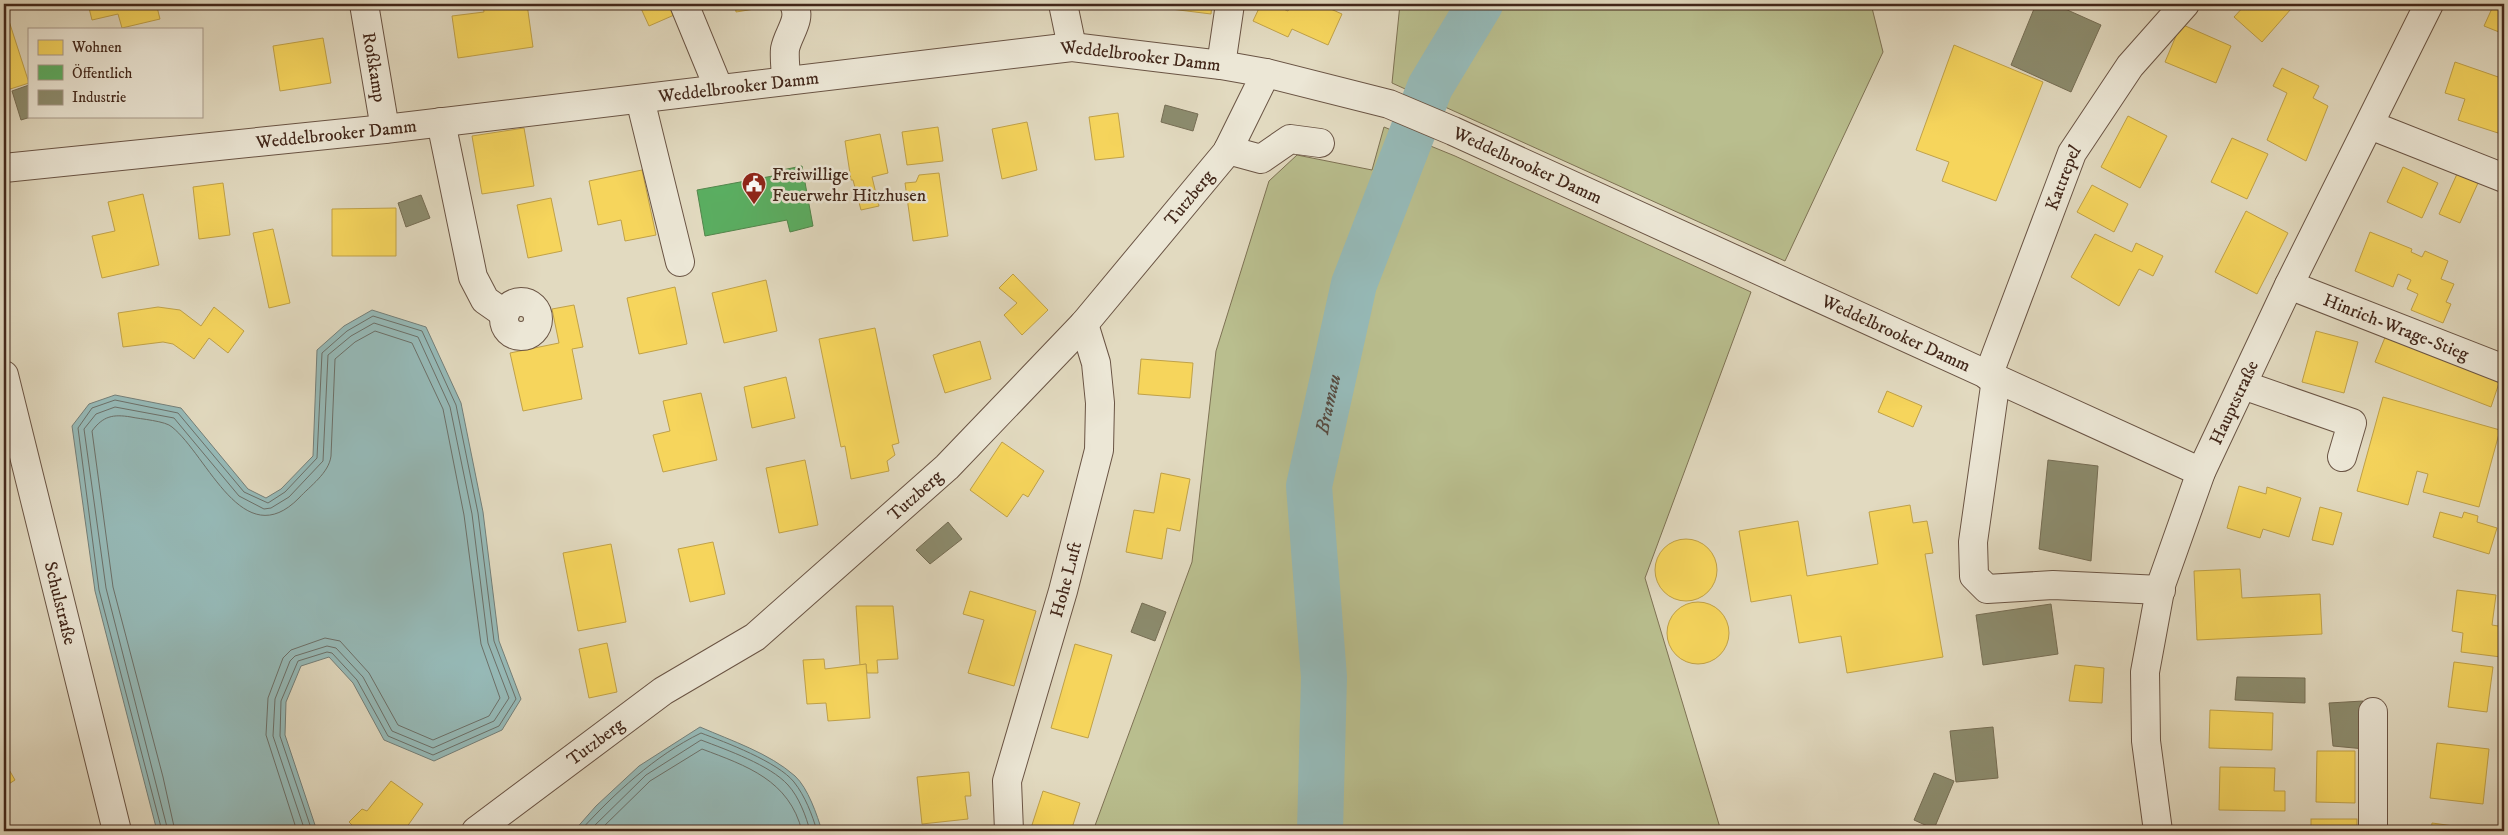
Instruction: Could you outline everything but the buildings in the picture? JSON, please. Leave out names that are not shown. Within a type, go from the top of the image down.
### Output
[{"type":"street","name":"Roßkamp","points":[[364,4],[385,129]]},
{"type":"street","points":[[684,4],[719,89]]},
{"type":"street","points":[[786,81],[785,48],[796,21],[797,9],[794,4]]},
{"type":"street","points":[[1063,4],[1072,47]]},
{"type":"street","points":[[1221,65],[1230,4]]},
{"type":"street","name":"Kattrepel","points":[[2161,590],[2053,585],[1987,588],[1974,576],[1973,542],[1992,378],[2072,153],[2130,66],[2185,4]]},
{"type":"street","name":"Hauptstraße","points":[[2158,831],[2146,741],[2145,672],[2161,590],[2201,472],[2289,285],[2429,4]]},
{"type":"street","name":"Weddelbrooker Damm","points":[[4,168],[385,129],[1072,47],[1221,65],[1266,73],[1389,104],[1453,131],[2201,472]]},
{"type":"street","name":"Tutzberg","points":[[476,831],[663,691],[755,637],[947,467],[1084,324],[1228,150],[1266,73]]},
{"type":"street","points":[[640,99],[680,262]]},
{"type":"street","points":[[442,122],[473,277],[485,300],[505,314]]},
{"type":"street","points":[[2370,125],[2504,178]]},
{"type":"street","points":[[1228,150],[1261,159],[1290,139],[1320,143]]},
{"type":"street","name":"Hinrich-Wrage-Stieg","points":[[2289,285],[2504,369]]},
{"type":"street","name":"Hohe Luft","points":[[1009,831],[1007,781],[1063,591],[1099,450],[1100,404],[1096,363],[1084,324]]},
{"type":"street","name":"Schulstraße","points":[[4,375],[117,831]]},
{"type":"street","points":[[2243,385],[2352,423],[2342,457]]},
{"type":"street","points":[[2373,712],[2373,831]]},
{"type":"green space","points":[[1400,4],[1871,4],[1883,52],[1785,261],[1392,83]]},
{"type":"green space","points":[[1384,127],[1455,156],[1751,292],[1645,578],[1721,831],[1093,831],[1192,562],[1216,351],[1269,181],[1297,155],[1372,170]]},
{"type":"water","points":[[372,310],[426,327],[461,403],[483,512],[499,641],[521,699],[502,730],[434,761],[384,740],[353,683],[329,657],[301,666],[286,702],[285,735],[317,831],[157,831],[95,591],[72,426],[89,404],[115,395],[181,408],[248,489],[266,498],[281,489],[313,456],[317,350],[344,326]]},
{"type":"water","points":[[700,727],[762,754],[795,776],[808,794],[822,831],[574,831],[596,806],[639,766]]},
{"type":"waterway","name":"Bramau","points":[[1320,831],[1324,677],[1309,486],[1354,284],[1430,87],[1480,4]]},
{"type":"place","name":"Freiwillige Feuerwehr Hitzhusen","points":[[754,205]]}]
